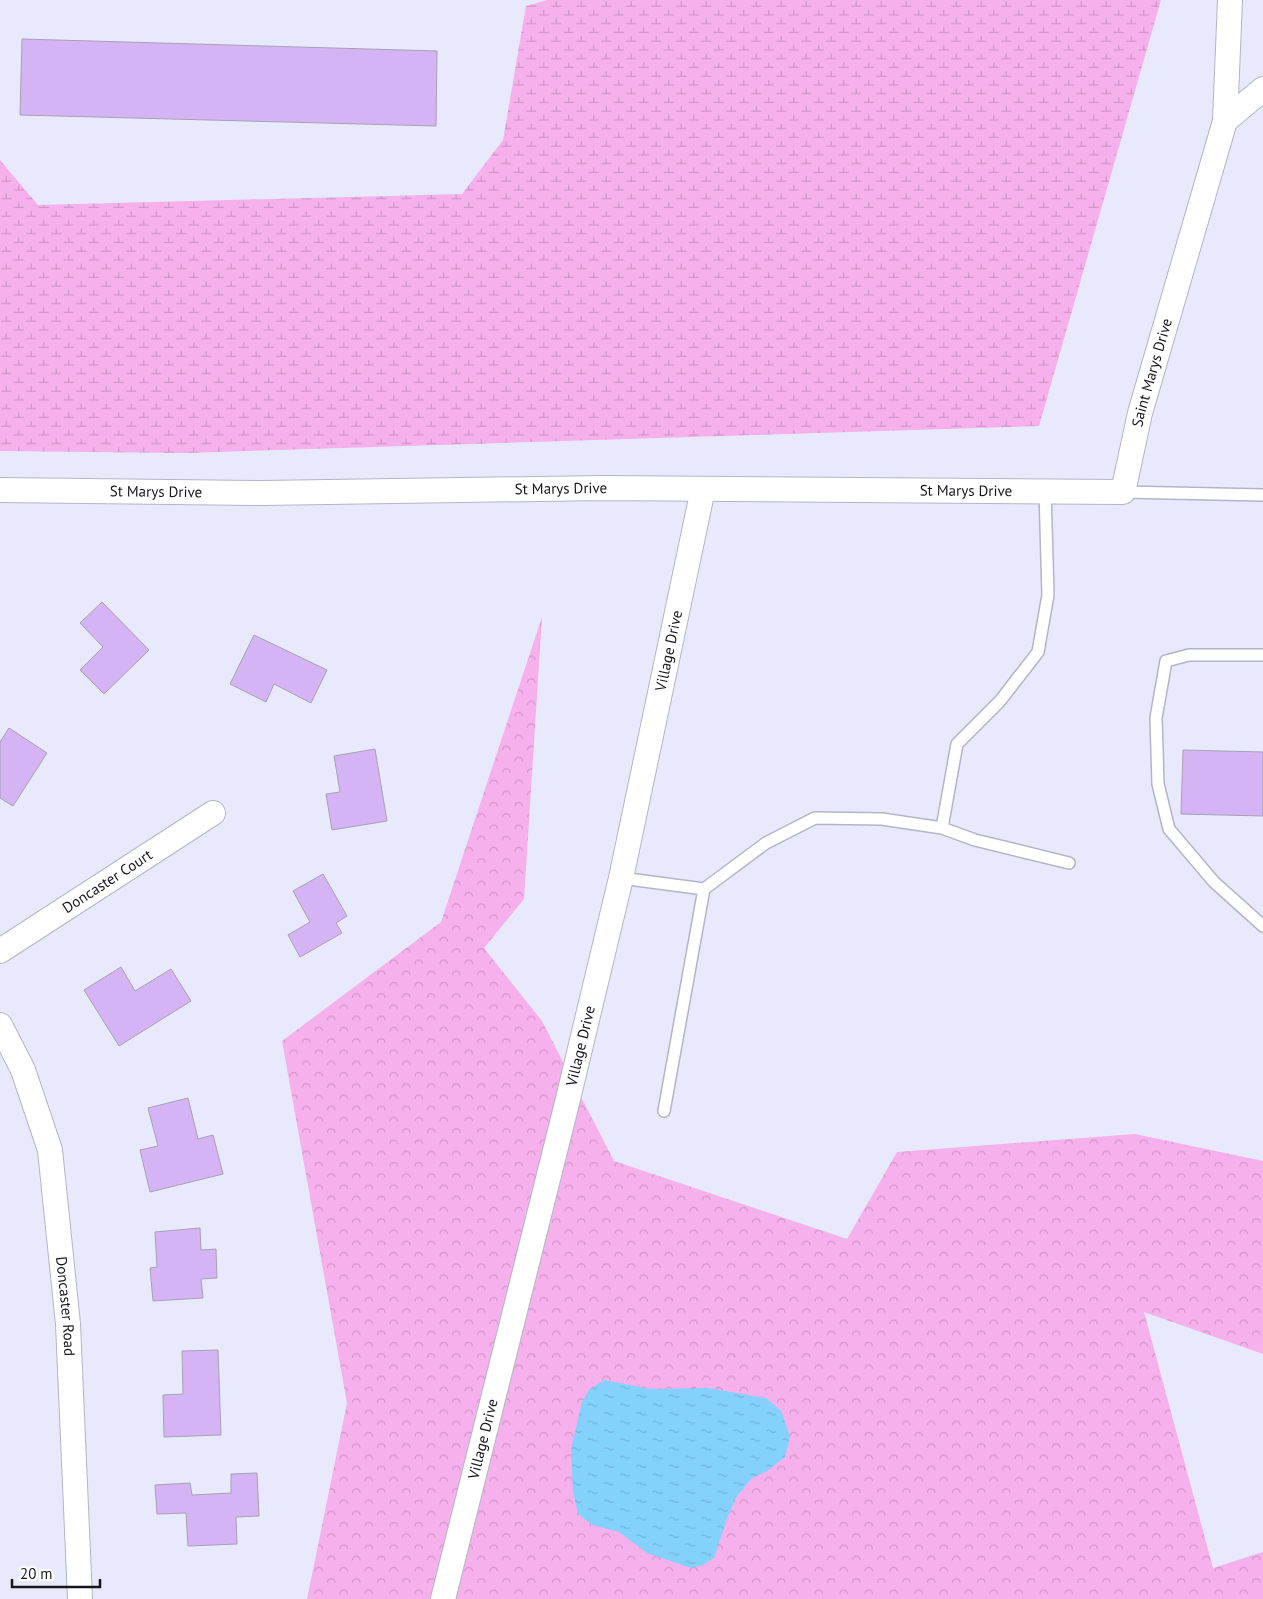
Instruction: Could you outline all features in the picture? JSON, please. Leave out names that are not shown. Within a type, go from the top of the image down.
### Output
[{"type":"street","name":"Saint Marys Drive","points":[[1123,492],[1140,413],[1225,121],[1230,0]]},
{"type":"street","points":[[1225,121],[1263,89]]},
{"type":"street","name":"St Marys Drive","points":[[0,490],[262,493],[702,489],[1123,492]]},
{"type":"street","name":"Village Drive","points":[[443,1599],[567,1103],[621,878],[702,489]]},
{"type":"street","name":"Doncaster Court","points":[[0,951],[213,814]]},
{"type":"street","name":"Doncaster Road","points":[[0,1025],[23,1070],[50,1150],[68,1324],[80,1599]]},
{"type":"lane","points":[[942,828],[957,744],[1000,702],[1038,652],[1048,595],[1045,491]]},
{"type":"lane","points":[[1123,492],[1263,495]]},
{"type":"lane","points":[[1263,655],[1189,655],[1166,661],[1156,718],[1158,784],[1169,829],[1214,882],[1263,926]]},
{"type":"lane","points":[[664,1111],[704,889],[766,843],[814,818],[882,819],[942,828],[975,840],[1068,863]]},
{"type":"lane","points":[[621,878],[704,889]]},
{"type":"green space","points":[[547,0],[1161,0],[1039,426],[185,453],[0,451],[0,160],[38,205],[462,194],[503,140],[526,6]]},
{"type":"green space","points":[[542,617],[524,899],[484,948],[542,1021],[614,1161],[847,1239],[897,1152],[1135,1134],[1263,1161],[1263,1354],[1144,1312],[1213,1568],[1263,1552],[1263,1599],[307,1599],[347,1403],[282,1041],[441,922]]},
{"type":"water","points":[[604,1380],[650,1389],[708,1388],[766,1398],[781,1411],[790,1436],[785,1457],[767,1471],[752,1478],[737,1496],[714,1558],[703,1565],[691,1568],[647,1553],[619,1532],[592,1525],[578,1514],[573,1492],[571,1449],[582,1402],[589,1390]]},
{"type":"building","points":[[22,39],[437,51],[436,126],[20,115]]},
{"type":"building","points":[[102,602],[149,650],[104,694],[80,670],[103,647],[80,623]]},
{"type":"building","points":[[254,635],[327,670],[311,703],[274,684],[266,702],[230,684]]},
{"type":"building","points":[[9,728],[47,753],[13,806],[0,798],[0,742]]},
{"type":"building","points":[[375,749],[387,821],[332,830],[326,794],[340,792],[334,756]]},
{"type":"building","points":[[1183,750],[1263,752],[1263,816],[1181,814]]},
{"type":"building","points":[[323,874],[347,916],[336,923],[342,933],[300,957],[288,935],[310,922],[293,891]]},
{"type":"building","points":[[121,967],[135,991],[171,969],[191,1001],[119,1046],[84,990]]},
{"type":"building","points":[[188,1098],[198,1139],[213,1135],[223,1174],[150,1192],[140,1150],[158,1146],[148,1108]]},
{"type":"building","points":[[200,1228],[201,1250],[216,1249],[217,1278],[201,1279],[203,1298],[153,1301],[150,1268],[157,1267],[155,1232]]},
{"type":"building","points":[[218,1350],[221,1435],[164,1437],[163,1395],[183,1394],[182,1351]]},
{"type":"building","points":[[257,1473],[259,1516],[236,1517],[237,1544],[188,1546],[186,1513],[157,1514],[155,1485],[190,1483],[192,1495],[231,1493],[231,1474]]}]
